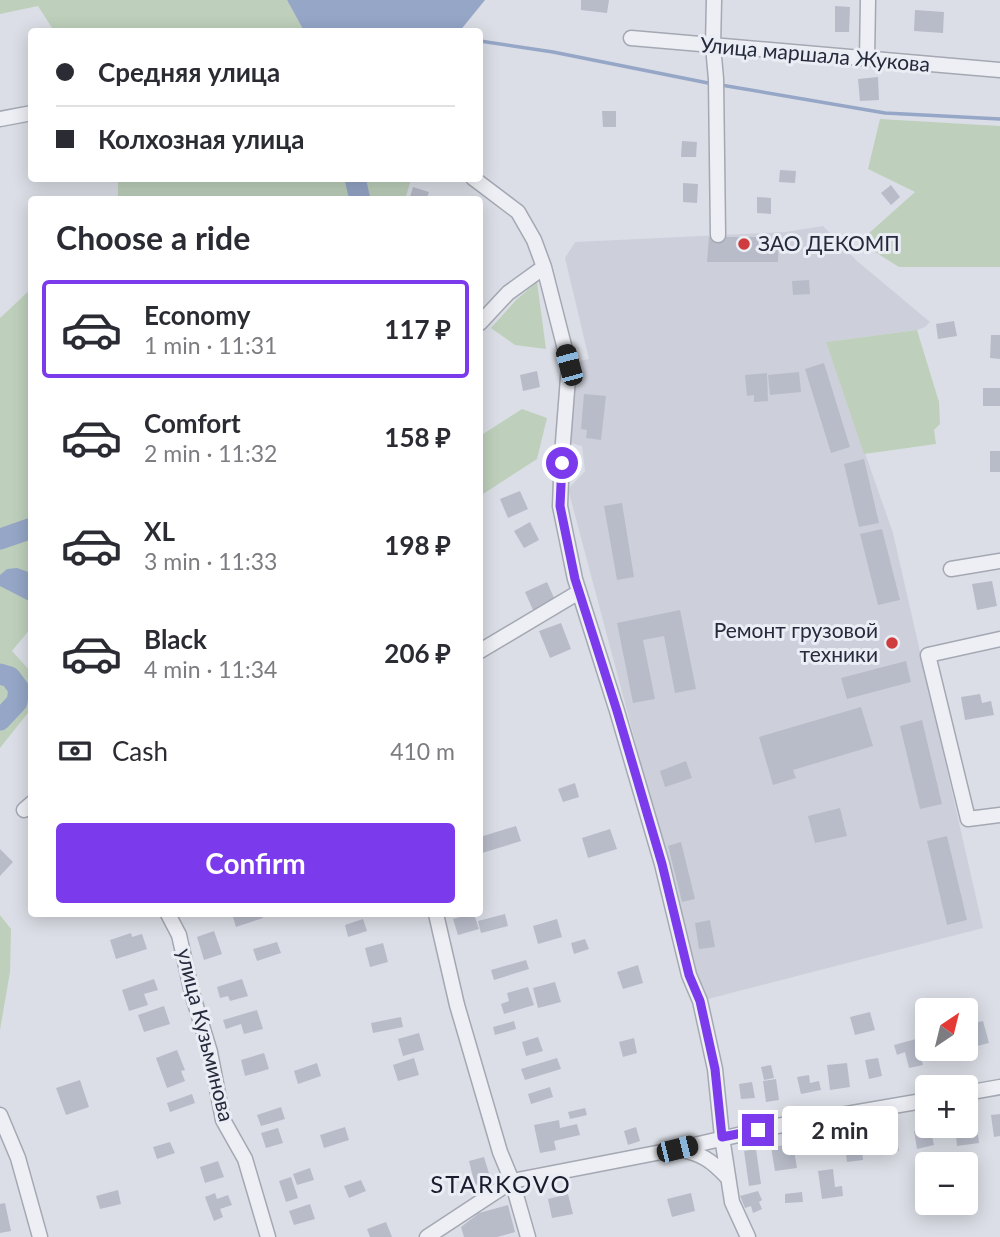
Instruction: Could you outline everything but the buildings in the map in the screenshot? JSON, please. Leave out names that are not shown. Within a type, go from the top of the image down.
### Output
[{"type":"street","points":[[714,0],[718,235]]},
{"type":"street","points":[[867,59],[868,0]]},
{"type":"street","name":"Улица маршала Жукова","points":[[631,38],[1000,70]]},
{"type":"street","points":[[0,119],[28,114]]},
{"type":"street","points":[[478,182],[518,212],[534,240],[544,267],[569,365],[560,506],[579,592],[662,864],[689,975],[700,1001],[715,1069],[732,1202],[748,1237]]},
{"type":"street","points":[[483,320],[508,293],[544,267]]},
{"type":"street","points":[[951,569],[1000,561]]},
{"type":"street","points":[[483,649],[579,592]]},
{"type":"street","points":[[1000,639],[928,655],[968,819],[1000,815]]},
{"type":"street","name":"улица Кузьминова","points":[[170,917],[179,935],[192,993],[210,1052],[223,1120],[245,1158],[268,1237]]},
{"type":"street","points":[[437,917],[457,1005],[528,1237]]},
{"type":"street","points":[[978,1091],[1000,1087]]},
{"type":"street","points":[[427,1237],[512,1181],[677,1149],[722,1137],[915,1102]]},
{"type":"street","points":[[0,1115],[18,1158],[40,1237]]},
{"type":"street","points":[[677,1149],[696,1153],[712,1161],[727,1177]]},
{"type":"shaded area","points":[[823,226],[857,261],[930,322],[917,330],[826,342],[893,533],[983,928],[704,1000],[568,489],[585,471],[582,446],[571,443],[574,362],[589,359],[565,258],[575,242],[785,232]]},
{"type":"green space","points":[[0,0],[287,0],[302,28],[52,28],[38,6],[0,14]]},
{"type":"green space","points":[[880,119],[1000,126],[1000,267],[899,267],[859,242],[915,192],[868,169]]},
{"type":"green space","points":[[118,182],[410,182],[406,196],[118,196]]},
{"type":"green space","points":[[537,282],[546,349],[515,345],[491,328],[516,300]]},
{"type":"green space","points":[[28,292],[28,632],[12,651],[28,669],[28,713],[0,748],[0,318]]},
{"type":"green space","points":[[917,330],[939,402],[940,424],[934,430],[936,444],[864,454],[826,342]]},
{"type":"green space","points":[[522,409],[547,418],[537,459],[483,494],[483,434]]},
{"type":"green space","points":[[0,915],[11,929],[10,972],[0,1030]]},
{"type":"water","points":[[287,0],[485,0],[462,28],[302,28]]},
{"type":"water","points":[[17,568],[28,572],[28,600],[0,586],[0,575],[7,569]]},
{"type":"waterway","points":[[483,41],[553,52],[713,84]]},
{"type":"waterway","points":[[721,85],[885,113],[1000,119]]},
{"type":"waterway","points":[[356,182],[359,196]]},
{"type":"waterway","points":[[0,539],[28,529]]},
{"type":"waterway","points":[[0,674],[10,677],[19,689],[17,702],[0,720]]},
{"type":"place","name":"ЗАО ДЕКОМП","points":[[744,244]]},
{"type":"place","name":"Ремонт грузовой техники","points":[[892,643]]},
{"type":"district","name":"STARKOVO","points":[[501,1185]]},
{"type":"route","points":[[562,463],[560,506],[575,579],[662,864],[689,975],[700,1001],[715,1069],[722,1137],[758,1130]]}]
